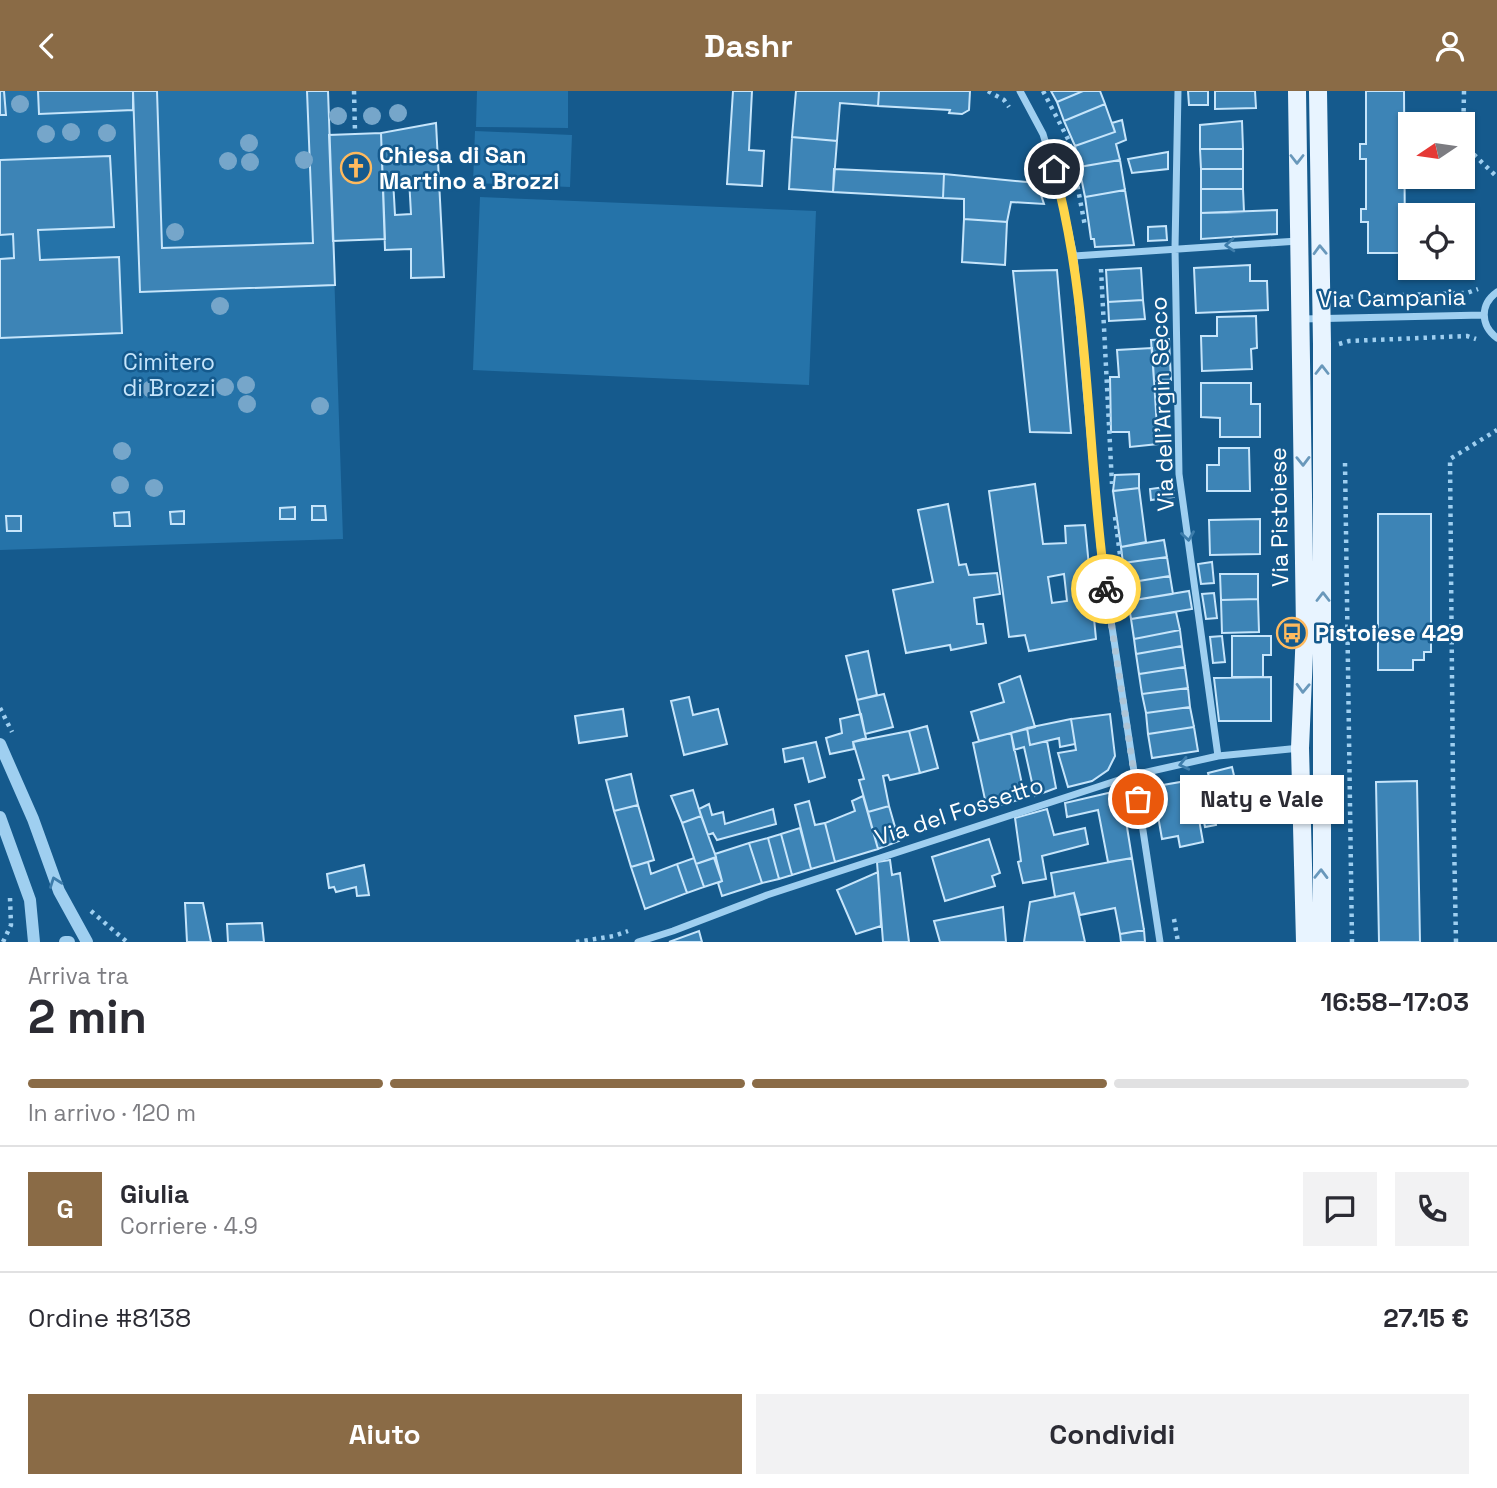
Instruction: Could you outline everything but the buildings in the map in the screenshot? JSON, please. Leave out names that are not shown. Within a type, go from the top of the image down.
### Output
[{"type":"main road","name":"Via Pistoiese","points":[[1297,91],[1305,630],[1300,748],[1305,942]]},
{"type":"main road","name":"Via Pistoiese","points":[[1318,91],[1322,319],[1322,942]]},
{"type":"street","points":[[1020,91],[1036,118],[1048,151],[1074,256],[1101,555],[1160,942]]},
{"type":"street","name":"Via dell'Argin Secco","points":[[1178,91],[1175,248],[1179,474],[1218,756]]},
{"type":"street","points":[[1074,256],[1298,241]]},
{"type":"street","name":"Via Campania","points":[[1497,292],[1489,299],[1483,315],[1489,331],[1497,338]]},
{"type":"street","name":"Via Campania","points":[[1301,319],[1483,315]]},
{"type":"street","points":[[0,744],[33,819],[59,891],[87,942]]},
{"type":"street","name":"Via del Fossetto","points":[[638,942],[767,895],[1134,775],[1218,756],[1300,748]]},
{"type":"street","points":[[0,817],[30,900],[34,942]]},
{"type":"path","points":[[354,91],[355,132]]},
{"type":"path","points":[[1464,91],[1463,143],[1497,177]]},
{"type":"path","points":[[1101,265],[1112,496]]},
{"type":"path","points":[[1344,297],[1467,293],[1487,283]]},
{"type":"path","points":[[1338,357],[1338,344],[1349,341],[1467,336],[1481,340]]},
{"type":"path","points":[[1456,942],[1450,459],[1497,431]]},
{"type":"path","points":[[1345,462],[1352,942]]},
{"type":"path","points":[[1114,510],[1129,620]]},
{"type":"path","points":[[2,942],[11,925],[10,896]]},
{"type":"green space","name":"Cimitero di Brozzi","points":[[0,91],[328,91],[343,539],[0,550]]},
{"type":"green space","points":[[477,91],[568,91],[568,128],[476,127]]},
{"type":"green space","points":[[475,131],[572,135],[570,187],[473,183]]},
{"type":"green space","points":[[480,197],[816,211],[809,385],[473,370]]},
{"type":"way so far","points":[[1106,589],[1138,799]]},
{"type":"place","name":"Chiesa di San Martino a Brozzi","points":[[356,168]]},
{"type":"place","name":"Pistoiese 429","points":[[1292,633]]},
{"type":"place","name":"Naty e Vale","points":[[1138,799]]},
{"type":"route","points":[[1054,169],[1074,256],[1106,589]]}]
